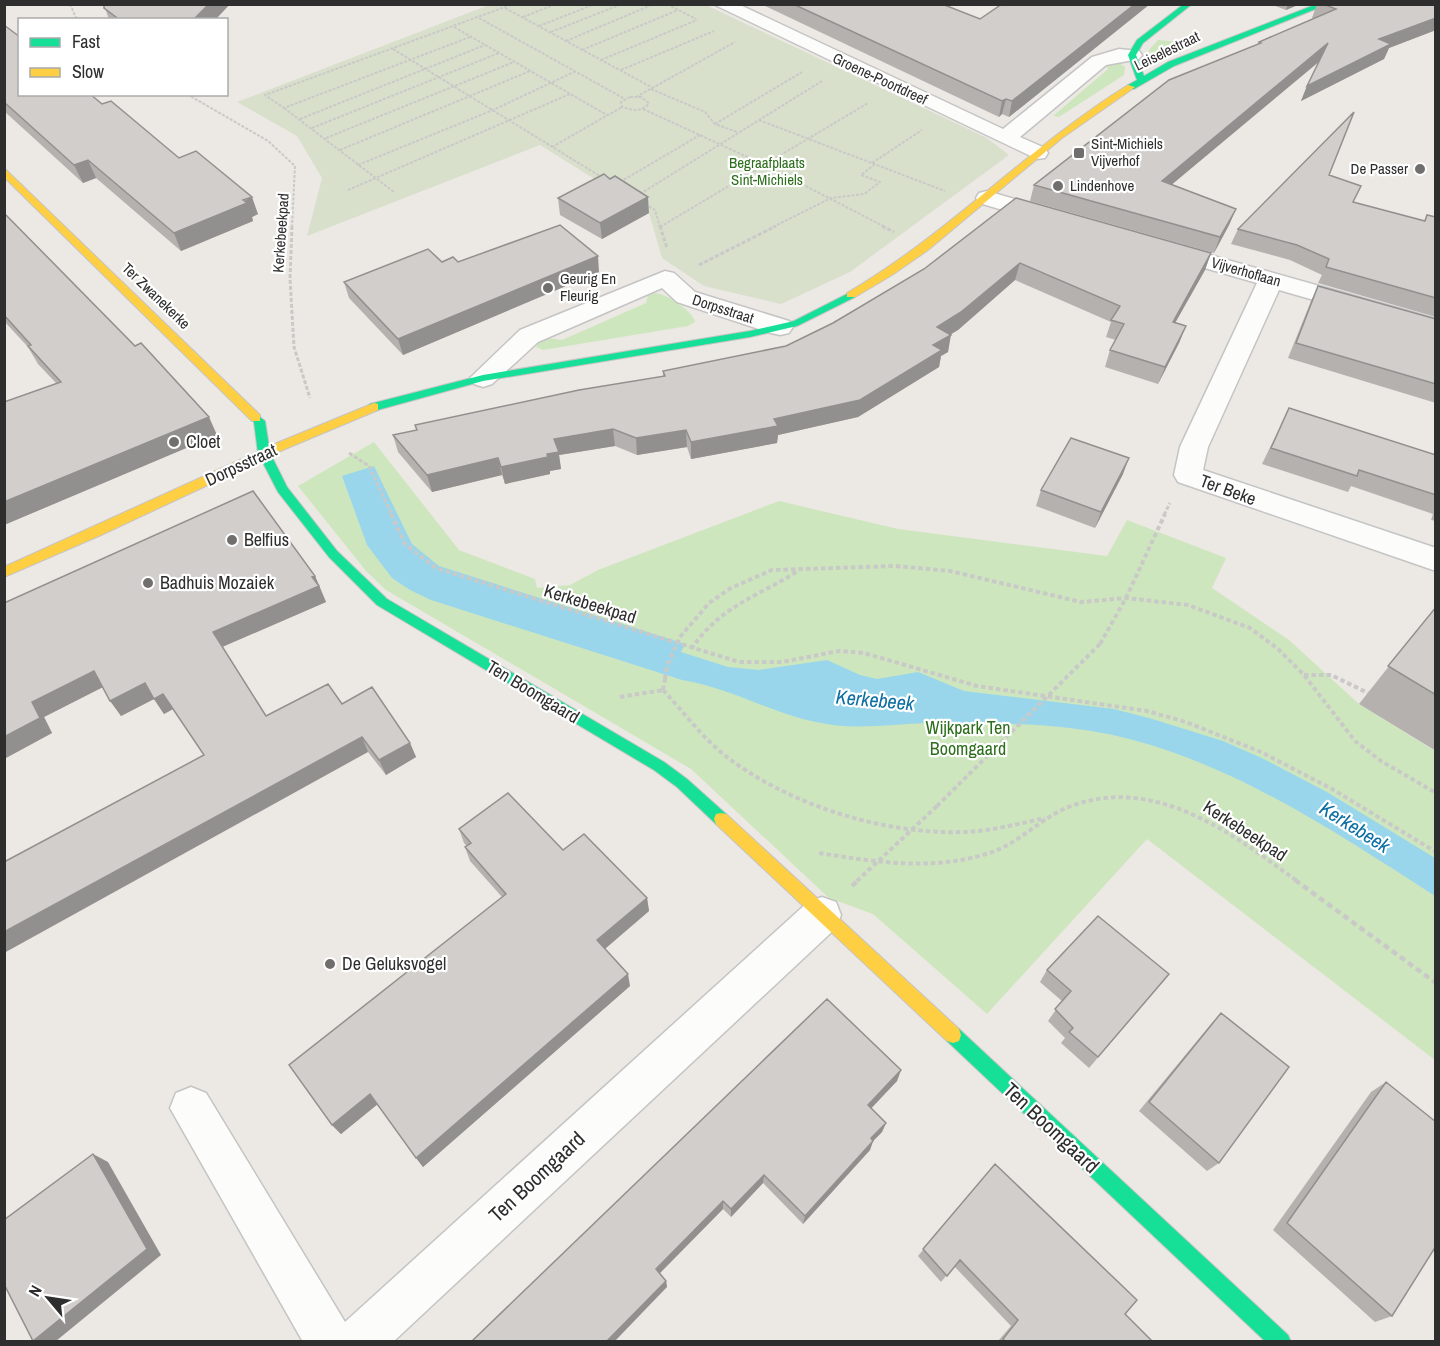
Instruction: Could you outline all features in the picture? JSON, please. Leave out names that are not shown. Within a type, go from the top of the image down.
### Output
[{"type":"street","name":"Groene-Poortdreef","points":[[722,4],[1037,153]]},
{"type":"street","points":[[1132,55],[1140,42],[1189,4]]},
{"type":"street","name":"Leiselestraat","points":[[1037,153],[1112,97],[1171,64],[1324,4]]},
{"type":"street","points":[[1005,138],[1099,61],[1119,55],[1132,55]]},
{"type":"street","points":[[1132,55],[1142,81]]},
{"type":"street","name":"Dorpsstraat","points":[[4,572],[319,428],[378,406],[483,378],[797,323],[888,276],[987,198],[1037,153]]},
{"type":"street","name":"Ter Zwanekerke","points":[[4,171],[259,421],[264,455]]},
{"type":"street","points":[[987,198],[1078,224]]},
{"type":"street","name":"Vijverhoflaan","points":[[1146,244],[1436,327]]},
{"type":"street","name":"Dorpsstraat","points":[[483,378],[529,336],[665,279],[686,297],[780,327]]},
{"type":"street","name":"Ter Beke","points":[[1270,280],[1194,447],[1188,475],[1436,560]]},
{"type":"street","name":"Ten Boomgaard","points":[[264,455],[287,496],[358,583],[382,602],[659,766],[682,783],[1281,1341]]},
{"type":"street","name":"Ten Boomgaard","points":[[358,1341],[822,915]]},
{"type":"street","points":[[191,1108],[330,1341]]},
{"type":"path","points":[[70,4],[76,18]]},
{"type":"path","points":[[394,192],[326,138],[266,95],[513,4]]},
{"type":"path","points":[[522,18],[556,4]]},
{"type":"path","points":[[538,26],[595,4]]},
{"type":"path","points":[[550,33],[622,4]]},
{"type":"path","points":[[565,41],[654,4]]},
{"type":"path","points":[[504,8],[652,88],[705,112],[715,124],[737,133]]},
{"type":"path","points":[[582,50],[678,10]]},
{"type":"path","points":[[479,18],[625,99]]},
{"type":"path","points":[[601,60],[697,20]]},
{"type":"path","points":[[453,27],[607,115]]},
{"type":"path","points":[[621,70],[718,30]]},
{"type":"path","points":[[284,108],[470,37]]},
{"type":"path","points":[[622,107],[621,102],[625,99],[636,97],[739,39]]},
{"type":"path","points":[[300,119],[485,45]]},
{"type":"path","points":[[393,49],[605,180]]},
{"type":"path","points":[[312,128],[499,53]]},
{"type":"path","points":[[326,138],[513,62]]},
{"type":"path","points":[[340,150],[530,71]]},
{"type":"path","points":[[358,165],[493,110],[576,71]]},
{"type":"path","points":[[715,124],[805,71]]},
{"type":"path","points":[[634,197],[823,80]]},
{"type":"path","points":[[348,190],[570,94]]},
{"type":"path","name":"Kerkebeekpad","points":[[190,96],[268,141],[286,155],[295,166],[290,279],[294,347],[319,428]]},
{"type":"path","points":[[636,97],[645,99],[649,103],[643,109]]},
{"type":"path","points":[[660,227],[869,102]]},
{"type":"path","points":[[552,147],[622,107]]},
{"type":"path","points":[[622,107],[629,110],[643,109],[720,144],[895,232]]},
{"type":"path","points":[[759,120],[948,193]]},
{"type":"path","points":[[665,279],[690,269],[831,198],[864,194],[880,182],[861,175],[924,128]]},
{"type":"path","points":[[614,185],[700,135]]},
{"type":"path","points":[[641,202],[655,210],[664,245],[690,269]]},
{"type":"path","name":"Kerkebeekpad","points":[[369,466],[405,544],[436,568],[691,650],[739,662],[761,664],[843,651],[870,653],[896,658],[974,685],[1115,704],[1149,711],[1223,736],[1266,755],[1329,786],[1436,852]]},
{"type":"path","points":[[913,829],[1100,644],[1126,598],[1174,495],[1188,475]]},
{"type":"path","points":[[1049,817],[984,830],[953,833],[913,829],[851,815],[812,801],[772,784],[733,761],[702,736],[663,690],[666,666],[680,637],[693,619],[731,588],[772,570],[897,566],[950,571],[1081,602],[1126,598],[1188,605],[1250,628],[1278,649],[1304,675],[1355,741],[1381,761],[1436,793]]},
{"type":"path","points":[[691,650],[701,633],[733,605],[780,583],[798,570]]},
{"type":"path","points":[[1304,675],[1331,675],[1368,693]]},
{"type":"path","name":"Kerkebeekpad","points":[[913,829],[878,862],[924,866],[963,861],[1006,847],[1049,817],[1079,804],[1107,798],[1140,798],[1161,802],[1198,815],[1240,840],[1436,983]]},
{"type":"green space","name":"Begraafplaats Sint-Michiels","points":[[489,5],[706,5],[987,138],[1009,155],[850,272],[781,304],[704,286],[662,258],[649,213],[540,145],[307,236],[322,178],[297,136],[237,102]]},
{"type":"green space","points":[[1192,37],[1197,39],[1174,53],[1161,56],[1148,51],[1158,40],[1179,42]]},
{"type":"green space","points":[[1118,62],[1125,67],[1124,75],[1059,117],[1053,116],[1108,69],[1105,65]]},
{"type":"green space","points":[[654,293],[678,303],[695,322],[688,326],[543,350],[536,347],[538,343],[548,338],[562,340],[646,303],[648,295]]},
{"type":"green space","name":"Wijkpark Ten Boomgaard","points":[[374,442],[459,550],[535,579],[537,588],[570,585],[598,570],[779,501],[898,529],[1107,556],[1127,520],[1226,558],[1212,588],[1289,640],[1359,704],[1435,751],[1435,1060],[1147,839],[987,1014],[873,914],[829,898],[691,769],[386,590],[366,571],[298,486]]},
{"type":"water","name":"Kerkebeek","points":[[374,466],[412,544],[439,566],[685,644],[681,652],[728,667],[759,670],[827,660],[860,675],[877,679],[918,672],[964,691],[1114,709],[1223,741],[1264,759],[1327,792],[1435,858],[1435,896],[1300,812],[1204,764],[1154,746],[1103,733],[1050,726],[928,723],[857,727],[813,722],[720,690],[431,600],[392,578],[367,545],[342,476]]},
{"type":"building","points":[[104,4],[209,4],[195,18],[117,18],[104,8]]},
{"type":"building","points":[[793,4],[942,4],[980,19],[1002,4],[1135,4],[1012,101],[1006,99],[1002,101]]},
{"type":"building","points":[[1323,4],[1436,4],[1436,18],[1379,39],[1391,44],[1307,86],[1328,43],[1162,181],[1236,209],[1220,237],[1034,185],[1169,80],[1261,43],[1259,42],[1336,9]]},
{"type":"building","points":[[4,25],[18,36],[18,96],[92,96],[102,104],[111,101],[179,158],[196,151],[252,197],[243,200],[247,203],[174,233],[88,160],[74,165],[4,102]]},
{"type":"building","points":[[1354,112],[1329,175],[1361,186],[1353,202],[1425,221],[1427,215],[1436,217],[1436,298],[1326,267],[1329,259],[1297,245],[1238,229]]},
{"type":"building","points":[[604,174],[610,179],[615,176],[648,197],[600,223],[558,198]]},
{"type":"building","points":[[1016,198],[1211,253],[1173,322],[1186,326],[1165,367],[1110,350],[1124,324],[1111,320],[1120,306],[1020,263],[961,312],[937,327],[951,335],[933,345],[942,350],[860,400],[774,419],[778,426],[691,442],[686,430],[636,438],[613,429],[554,439],[559,452],[547,454],[548,457],[501,467],[498,458],[427,475],[393,435],[417,430],[415,425],[579,390],[665,376],[663,371],[786,346],[833,323],[924,269]]},
{"type":"building","points":[[4,213],[135,346],[141,343],[209,417],[4,502],[4,402],[61,382],[28,346],[31,345],[4,315]]},
{"type":"building","points":[[560,225],[598,256],[398,339],[344,282],[428,249],[442,262],[453,257],[458,262]]},
{"type":"building","points":[[1318,286],[1436,319],[1436,384],[1296,343]]},
{"type":"building","points":[[1289,408],[1436,455],[1436,495],[1359,470],[1357,476],[1271,448]]},
{"type":"building","points":[[1071,438],[1129,458],[1101,512],[1041,490]]},
{"type":"building","points":[[253,491],[315,576],[312,577],[319,586],[213,632],[266,716],[328,684],[342,704],[372,687],[410,743],[379,760],[362,737],[4,932],[4,862],[204,755],[163,694],[154,699],[145,683],[110,701],[94,671],[32,702],[40,718],[4,737],[4,603]]},
{"type":"building","points":[[1436,607],[1436,695],[1388,666]]},
{"type":"building","points":[[508,793],[563,850],[584,834],[647,898],[597,940],[628,974],[416,1158],[370,1094],[332,1125],[289,1065],[506,894],[465,847],[471,843],[459,829]]},
{"type":"building","points":[[1098,916],[1169,974],[1098,1057],[1069,1032],[1073,1028],[1055,1009],[1071,991],[1047,970]]},
{"type":"building","points":[[827,999],[901,1070],[868,1105],[886,1123],[871,1138],[873,1141],[805,1216],[764,1175],[731,1209],[723,1201],[656,1269],[666,1281],[607,1341],[472,1341]]},
{"type":"building","points":[[1221,1013],[1289,1067],[1219,1163],[1149,1102]]},
{"type":"building","points":[[1386,1082],[1436,1122],[1436,1246],[1392,1316],[1287,1223]]},
{"type":"building","points":[[93,1154],[147,1249],[33,1341],[4,1284],[4,1220]]},
{"type":"building","points":[[995,1164],[1137,1300],[1125,1314],[1152,1341],[1005,1341],[1003,1339],[1018,1320],[960,1260],[947,1276],[923,1249]]},
{"type":"traffic: fast","points":[[1142,81],[1132,55],[1140,42],[1189,4]]},
{"type":"traffic: fast","points":[[1131,87],[1171,64],[1325,4]]},
{"type":"traffic: fast","points":[[374,407],[483,378],[750,334],[797,323],[851,295]]},
{"type":"traffic: fast","points":[[256,418],[259,421],[264,453],[282,489],[333,554],[382,602],[659,766],[682,783],[721,819]]},
{"type":"traffic: fast","points":[[953,1035],[1281,1342]]},
{"type":"traffic: slow","points":[[851,295],[889,273],[924,248],[1059,136],[1094,110],[1131,87]]},
{"type":"traffic: slow","points":[[4,171],[256,418]]},
{"type":"traffic: slow","points":[[4,572],[281,446],[374,407]]},
{"type":"traffic: slow","points":[[721,819],[953,1035]]},
{"type":"place","name":"Sint-Michiels Vijverhof","points":[[1079,153]]},
{"type":"place","name":"De Passer","points":[[1420,169]]},
{"type":"place","name":"Lindenhove","points":[[1058,186]]},
{"type":"place","name":"Geurig En Fleurig","points":[[548,288]]},
{"type":"place","name":"Cloet","points":[[174,442]]},
{"type":"place","name":"Belfius","points":[[232,540]]},
{"type":"place","name":"Badhuis Mozaiek","points":[[148,583]]},
{"type":"place","name":"De Geluksvogel","points":[[330,964]]}]
